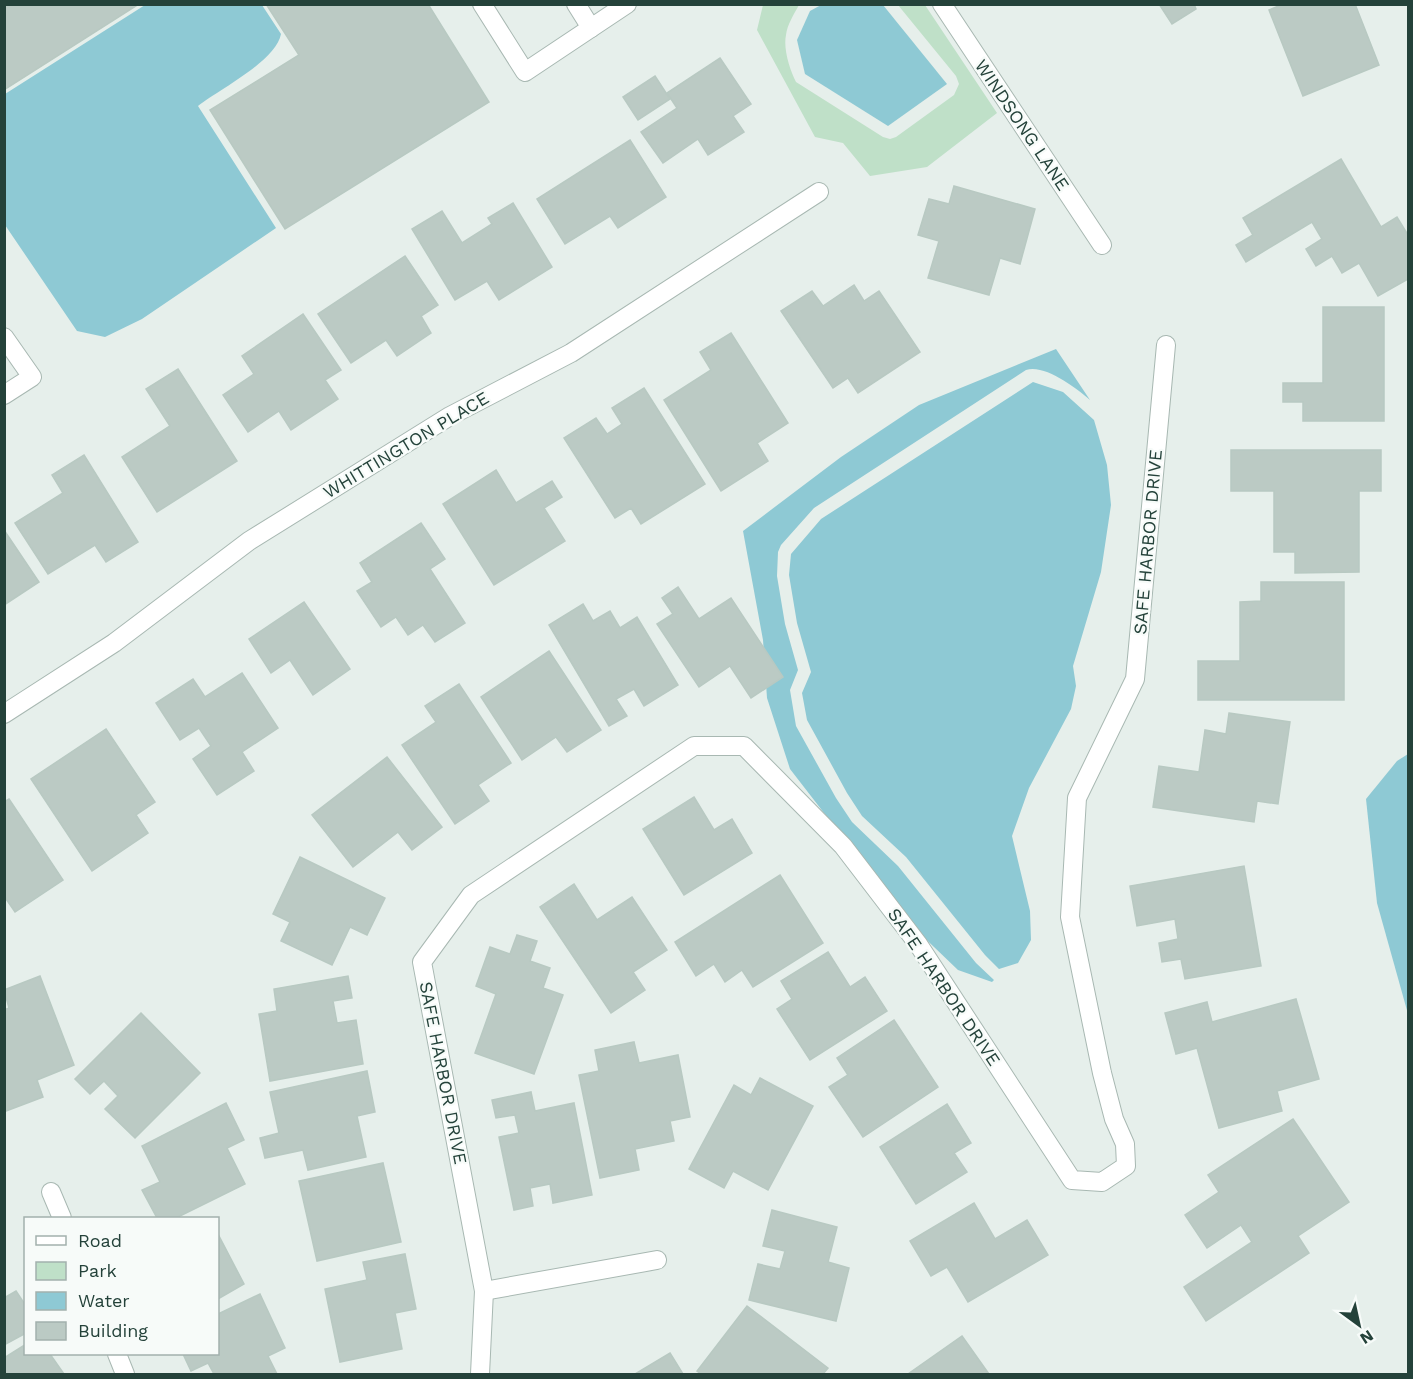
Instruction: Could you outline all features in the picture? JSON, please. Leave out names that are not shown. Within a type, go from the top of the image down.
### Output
[{"type":"street","points":[[482,4],[525,72],[627,4]]},
{"type":"street","points":[[576,4],[591,28]]},
{"type":"street","name":"WINDSONG LANE","points":[[942,4],[1102,245]]},
{"type":"street","name":"WHITTINGTON PLACE","points":[[4,714],[114,643],[249,541],[450,416],[571,352],[819,192]]},
{"type":"street","points":[[4,337],[32,377],[4,395]]},
{"type":"street","name":"SAFE HARBOR DRIVE","points":[[480,1374],[484,1292],[422,962],[471,895],[694,746],[744,746],[843,846],[918,944],[1072,1180],[1102,1182],[1126,1166],[1125,1144],[1114,1119],[1102,1073],[1070,917],[1077,798],[1135,679],[1166,345]]},
{"type":"street","points":[[51,1192],[62,1217]]},
{"type":"street","points":[[484,1292],[657,1260]]},
{"type":"street","points":[[118,1355],[125,1374]]},
{"type":"green space","points":[[763,5],[799,5],[789,23],[785,41],[791,72],[796,82],[883,137],[890,139],[896,137],[954,95],[959,84],[956,76],[898,5],[925,5],[997,113],[927,167],[870,176],[843,143],[815,137],[757,30]]},
{"type":"water","points":[[145,5],[262,5],[281,34],[277,44],[258,64],[198,106],[276,228],[142,319],[105,337],[77,331],[5,225],[5,94]]},
{"type":"water","points":[[821,5],[883,5],[947,84],[888,126],[805,74],[797,40],[810,11]]},
{"type":"water","points":[[1056,349],[1090,400],[1051,374],[1042,370],[1026,370],[814,508],[781,545],[778,552],[777,576],[785,624],[798,670],[790,690],[796,726],[852,822],[898,866],[976,963],[994,980],[992,982],[958,970],[910,924],[790,769],[767,698],[763,640],[743,531],[841,457],[919,405]]},
{"type":"water","points":[[1033,382],[1063,392],[1094,420],[1107,465],[1111,505],[1101,572],[1073,666],[1076,686],[1071,709],[1029,788],[1012,836],[1030,911],[1031,940],[1018,963],[999,969],[985,955],[906,857],[862,816],[807,720],[802,693],[811,672],[797,623],[789,575],[791,554],[821,519]]},
{"type":"water","points":[[1408,754],[1408,1014],[1377,903],[1366,799],[1397,761]]},
{"type":"building","points":[[4,4],[139,4],[4,90]]},
{"type":"building","points":[[266,4],[428,4],[489,102],[285,229],[210,110],[299,55]]},
{"type":"building","points":[[1159,4],[1194,4],[1196,9],[1172,24]]},
{"type":"building","points":[[1283,4],[1355,4],[1379,65],[1303,96],[1269,10]]},
{"type":"building","points":[[720,58],[751,104],[733,116],[744,132],[708,155],[698,139],[663,163],[641,132],[677,108],[667,93]]},
{"type":"building","points":[[655,76],[670,99],[638,120],[623,97]]},
{"type":"building","points":[[630,140],[666,197],[618,228],[610,216],[565,244],[537,199]]},
{"type":"building","points":[[1341,159],[1381,227],[1397,217],[1408,235],[1408,279],[1378,296],[1359,263],[1342,273],[1332,256],[1316,266],[1306,249],[1322,239],[1312,222],[1246,262],[1236,245],[1253,235],[1243,218]]},
{"type":"building","points":[[954,186],[1035,209],[1020,264],[1000,258],[989,295],[928,278],[939,241],[918,235],[929,199],[949,204]]},
{"type":"building","points":[[513,203],[552,267],[499,300],[487,281],[455,300],[412,229],[442,211],[462,243],[492,224],[488,218]]},
{"type":"building","points":[[405,256],[438,305],[421,316],[431,333],[397,356],[386,340],[351,363],[318,314]]},
{"type":"building","points":[[854,285],[864,301],[879,291],[920,352],[858,393],[848,378],[833,388],[781,311],[812,291],[823,306]]},
{"type":"building","points":[[1323,307],[1384,307],[1384,421],[1303,421],[1303,402],[1283,402],[1283,383],[1323,383]]},
{"type":"building","points":[[303,314],[341,370],[325,380],[338,399],[291,430],[279,411],[248,432],[223,395],[254,374],[242,356]]},
{"type":"building","points":[[731,333],[788,423],[757,443],[768,461],[721,491],[664,400],[711,370],[700,352]]},
{"type":"building","points":[[178,369],[237,461],[157,512],[122,457],[170,426],[146,389]]},
{"type":"building","points":[[644,388],[705,484],[641,524],[631,508],[615,518],[564,438],[596,418],[607,434],[622,424],[612,408]]},
{"type":"building","points":[[1231,450],[1381,450],[1381,491],[1359,491],[1359,572],[1295,573],[1295,552],[1274,552],[1274,491],[1231,491]]},
{"type":"building","points":[[84,455],[138,542],[106,562],[95,545],[48,574],[15,523],[63,493],[52,475]]},
{"type":"building","points":[[496,470],[516,503],[552,481],[562,497],[544,508],[565,541],[494,585],[443,504]]},
{"type":"building","points":[[421,523],[445,559],[430,569],[465,623],[435,642],[423,625],[408,635],[396,617],[381,627],[357,591],[372,582],[360,563]]},
{"type":"building","points":[[4,530],[39,582],[4,605]]},
{"type":"building","points":[[1261,582],[1344,582],[1344,700],[1198,700],[1198,661],[1240,661],[1240,602],[1261,601]]},
{"type":"building","points":[[678,587],[699,619],[731,598],[783,677],[751,698],[730,666],[699,687],[657,624],[673,614],[662,598]]},
{"type":"building","points":[[304,602],[350,669],[313,695],[290,660],[271,673],[249,639]]},
{"type":"building","points":[[583,604],[593,621],[610,611],[620,628],[637,617],[678,685],[644,706],[634,689],[616,699],[627,716],[609,726],[549,625]]},
{"type":"building","points":[[549,651],[601,730],[567,752],[556,737],[522,760],[481,697]]},
{"type":"building","points":[[242,673],[278,728],[242,752],[254,771],[217,795],[193,759],[211,746],[199,728],[180,740],[156,703],[193,679],[205,697]]},
{"type":"building","points":[[459,684],[511,763],[478,785],[489,801],[455,824],[402,745],[436,722],[425,706]]},
{"type":"building","points":[[1229,713],[1290,722],[1278,804],[1257,801],[1254,822],[1153,807],[1159,766],[1199,772],[1205,730],[1226,734]]},
{"type":"building","points":[[106,729],[155,802],[136,815],[148,833],[92,871],[31,779]]},
{"type":"building","points":[[387,757],[442,827],[412,850],[398,832],[353,867],[312,815]]},
{"type":"building","points":[[694,797],[714,830],[732,819],[752,853],[684,895],[643,829]]},
{"type":"building","points":[[9,799],[63,880],[15,912],[4,896],[4,802]]},
{"type":"building","points":[[300,857],[385,898],[367,935],[350,927],[332,965],[281,941],[290,922],[273,914]]},
{"type":"building","points":[[1244,866],[1261,966],[1185,979],[1181,959],[1162,962],[1159,943],[1178,939],[1175,919],[1137,926],[1130,886]]},
{"type":"building","points":[[780,875],[823,943],[753,987],[742,970],[725,982],[714,964],[696,976],[675,942]]},
{"type":"building","points":[[574,884],[597,920],[632,897],[667,950],[633,972],[645,990],[611,1013],[540,907]]},
{"type":"building","points":[[517,935],[537,941],[530,961],[550,968],[543,988],[563,995],[534,1074],[475,1053],[496,994],[476,986],[490,947],[510,954]]},
{"type":"building","points":[[828,952],[850,987],[865,977],[887,1011],[810,1060],[777,1009],[792,999],[781,981]]},
{"type":"building","points":[[40,976],[74,1065],[37,1080],[43,1097],[6,1111],[4,1107],[4,1010],[9,1008],[4,990]]},
{"type":"building","points":[[348,976],[352,998],[333,1001],[337,1023],[356,1020],[363,1064],[270,1081],[259,1014],[277,1011],[274,989]]},
{"type":"building","points":[[1296,999],[1319,1079],[1277,1091],[1282,1111],[1219,1128],[1197,1048],[1176,1054],[1165,1013],[1207,1002],[1212,1022]]},
{"type":"building","points":[[141,1013],[200,1073],[135,1138],[105,1109],[118,1096],[104,1081],[90,1094],[75,1079]]},
{"type":"building","points":[[894,1020],[938,1087],[863,1137],[829,1087],[848,1075],[837,1058]]},
{"type":"building","points":[[634,1042],[639,1063],[678,1055],[690,1117],[670,1121],[674,1141],[635,1149],[639,1170],[600,1178],[579,1075],[599,1071],[595,1050]]},
{"type":"building","points":[[367,1071],[375,1112],[357,1116],[366,1157],[308,1170],[303,1150],[265,1158],[260,1138],[279,1133],[270,1092]]},
{"type":"building","points":[[760,1078],[813,1106],[768,1190],[733,1171],[724,1188],[689,1169],[734,1085],[751,1095]]},
{"type":"building","points":[[531,1092],[535,1111],[574,1103],[592,1195],[553,1203],[550,1184],[530,1188],[533,1206],[514,1210],[499,1137],[519,1133],[515,1115],[496,1118],[492,1100]]},
{"type":"building","points":[[226,1103],[244,1140],[227,1148],[245,1184],[178,1217],[156,1217],[142,1190],[160,1182],[142,1146]]},
{"type":"building","points":[[947,1104],[971,1143],[954,1153],[967,1172],[916,1204],[880,1147]]},
{"type":"building","points":[[1293,1119],[1349,1202],[1298,1236],[1309,1253],[1206,1321],[1184,1287],[1252,1242],[1241,1225],[1207,1248],[1185,1215],[1219,1192],[1208,1175]]},
{"type":"building","points":[[383,1163],[401,1242],[317,1261],[299,1181]]},
{"type":"building","points":[[974,1203],[995,1239],[1027,1220],[1048,1255],[968,1302],[947,1267],[931,1276],[910,1241]]},
{"type":"building","points":[[772,1210],[837,1227],[828,1262],[849,1268],[836,1321],[749,1300],[758,1264],[780,1269],[785,1251],[763,1246]]},
{"type":"building","points":[[219,1236],[244,1284],[219,1298]]},
{"type":"building","points":[[405,1254],[416,1309],[395,1313],[402,1349],[340,1362],[325,1289],[367,1280],[363,1262]]},
{"type":"building","points":[[16,1291],[24,1303],[24,1334],[4,1345],[4,1298]]},
{"type":"building","points":[[260,1294],[285,1348],[268,1356],[277,1374],[214,1374],[208,1363],[191,1371],[183,1355],[219,1355],[219,1314]]},
{"type":"building","points":[[747,1306],[828,1368],[823,1374],[701,1374],[697,1371]]},
{"type":"building","points":[[962,1336],[989,1374],[908,1374]]},
{"type":"building","points":[[24,1345],[24,1355],[51,1355],[64,1374],[4,1374],[4,1358]]},
{"type":"building","points":[[670,1353],[683,1374],[635,1374]]}]
